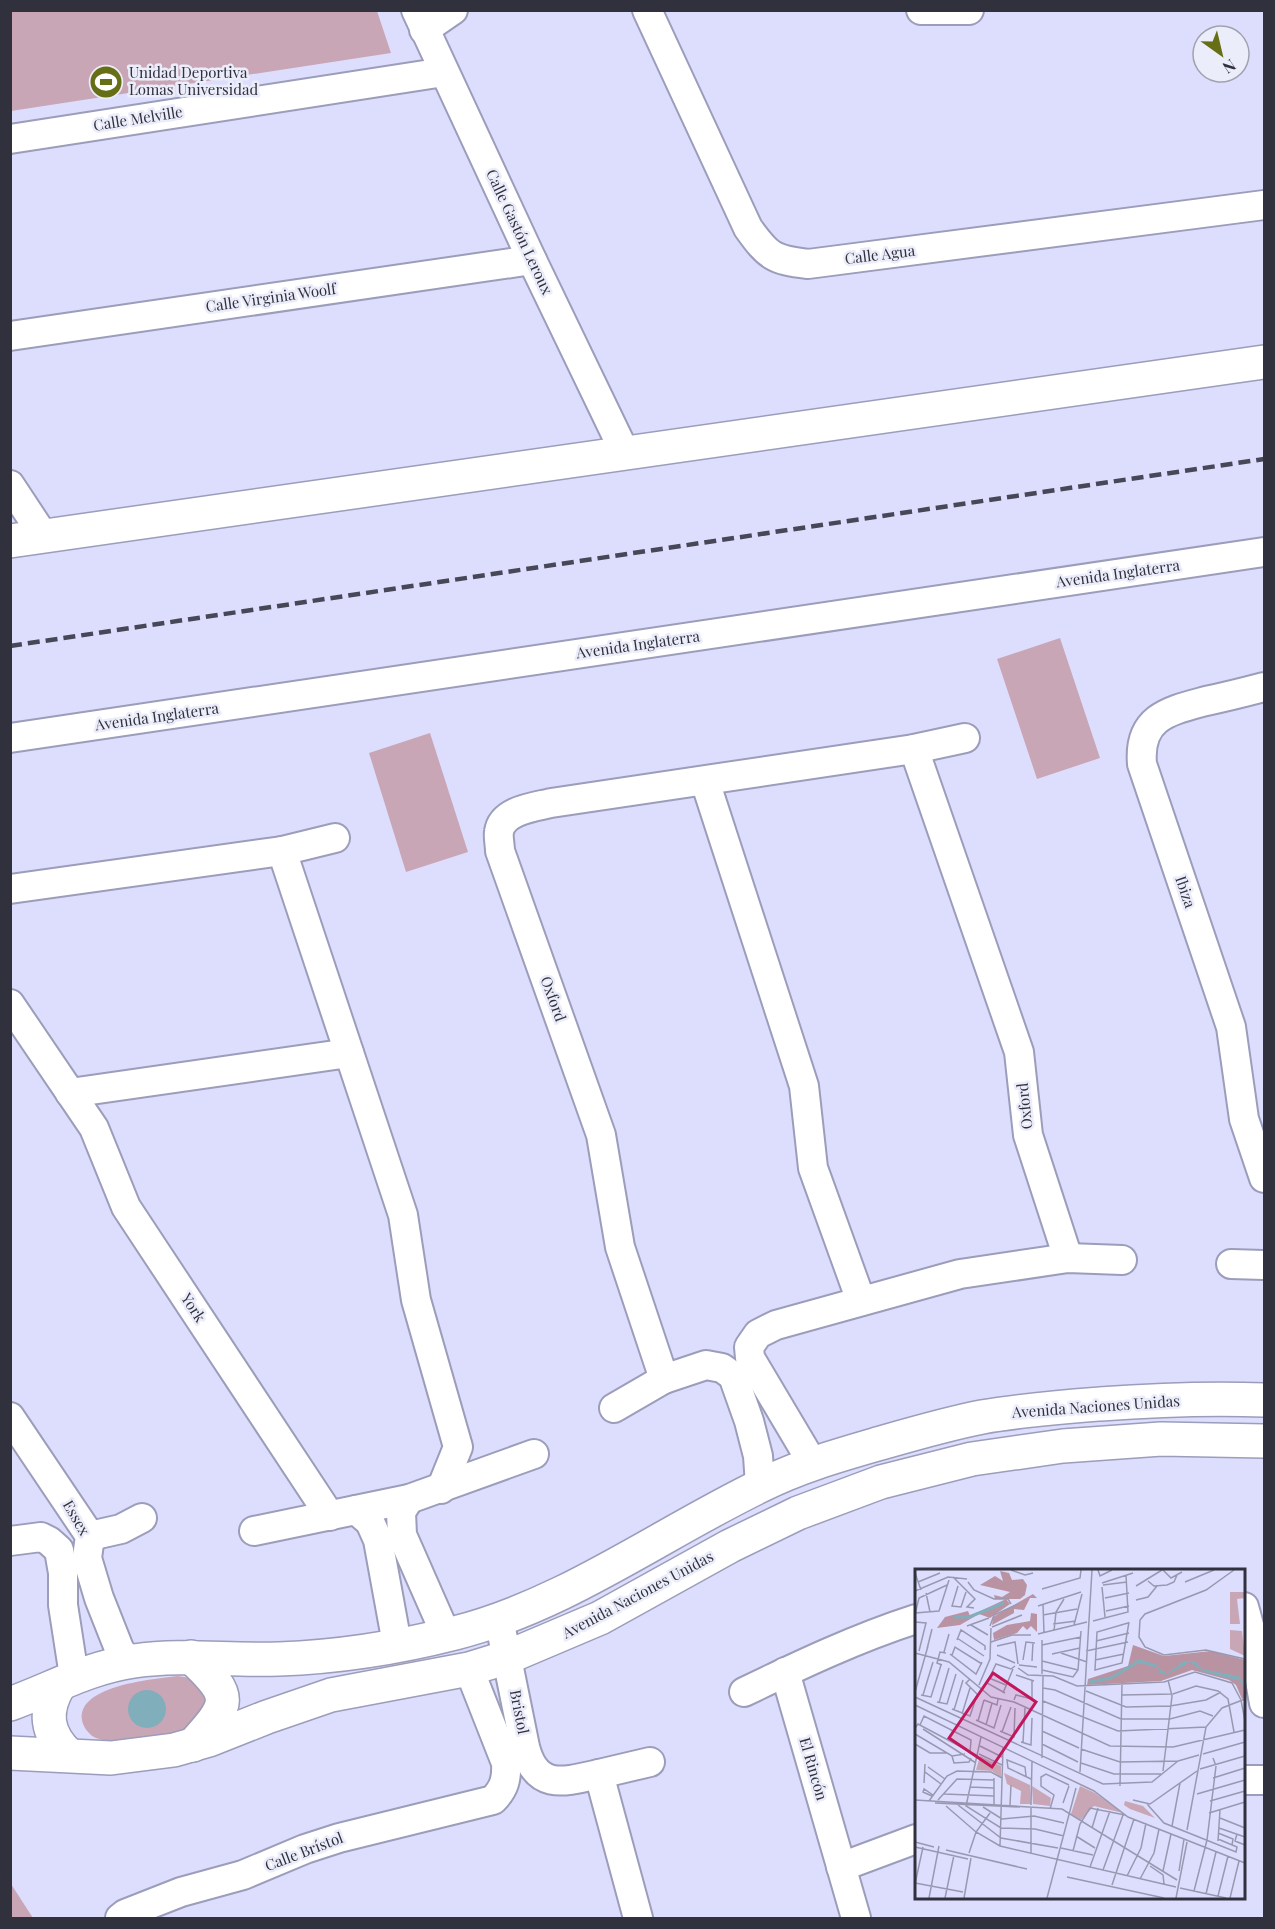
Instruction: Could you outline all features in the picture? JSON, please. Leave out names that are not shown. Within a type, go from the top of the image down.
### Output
[{"type":"street","points":[[420,20],[453,10]]},
{"type":"street","name":"Calle Agua","points":[[647,10],[748,228],[765,251],[783,261],[808,264],[1264,205]]},
{"type":"street","points":[[921,10],[969,10]]},
{"type":"street","name":"Calle Gastón Leroux","points":[[420,20],[625,453]]},
{"type":"street","name":"Calle Melville","points":[[10,139],[444,72]]},
{"type":"street","name":"Calle Virginia Woolf","points":[[10,336],[532,260]]},
{"type":"street","points":[[10,540],[1264,362]]},
{"type":"street","points":[[10,485],[43,535]]},
{"type":"street","name":"Avenida Inglaterra","points":[[10,738],[1264,552]]},
{"type":"street","name":"Ibiza","points":[[1264,687],[1163,714],[1147,730],[1141,750],[1142,764],[1231,1027],[1244,1119],[1264,1178]]},
{"type":"street","name":"Oxford","points":[[664,1379],[620,1246],[601,1136],[500,851],[499,831],[506,818],[522,810],[551,803],[914,749],[965,738]]},
{"type":"street","name":"Oxford","points":[[914,749],[1019,1052],[1028,1135],[1068,1258]]},
{"type":"street","points":[[705,781],[804,1086],[813,1167],[861,1301]]},
{"type":"street","points":[[10,889],[282,851],[336,838]]},
{"type":"street","points":[[282,851],[403,1215],[416,1300],[458,1447],[441,1489]]},
{"type":"street","name":"York","points":[[10,1004],[94,1128],[126,1207],[343,1513],[369,1522],[378,1540],[397,1644]]},
{"type":"street","points":[[70,1093],[349,1053]]},
{"type":"street","points":[[813,1464],[750,1358],[749,1347],[758,1334],[776,1325],[960,1274],[1068,1258],[1122,1260]]},
{"type":"street","points":[[1231,1264],[1264,1265]]},
{"type":"street","points":[[614,1408],[664,1379],[706,1365],[722,1368],[733,1376],[749,1421],[758,1456],[760,1485]]},
{"type":"street","name":"Avenida Naciones Unidas","points":[[10,1704],[90,1670],[131,1662],[191,1657],[278,1659],[346,1653],[446,1635],[499,1619],[570,1589],[760,1485],[813,1464],[909,1435],[982,1417],[1052,1408],[1135,1402],[1235,1399],[1264,1401]]},
{"type":"street","name":"Essex","points":[[10,1417],[90,1536],[87,1558],[99,1598],[120,1651],[131,1662]]},
{"type":"street","name":"Avenida Naciones Unidas","points":[[10,1753],[111,1758],[164,1752],[193,1745],[331,1695],[469,1669],[508,1657],[600,1618],[730,1546],[798,1513],[881,1482],[972,1459],[1062,1446],[1161,1439],[1264,1441]]},
{"type":"street","points":[[254,1531],[409,1499],[534,1454]]},
{"type":"street","points":[[409,1499],[401,1512],[402,1535],[446,1635]]},
{"type":"street","points":[[90,1536],[121,1529],[142,1518]]},
{"type":"street","name":"Essex","points":[[10,1541],[41,1537],[59,1550],[63,1573],[67,1680]]},
{"type":"street","points":[[1245,1611],[1260,1673],[1264,1703]]},
{"type":"street","name":"Bristol","points":[[499,1619],[529,1761],[536,1772],[547,1779],[565,1782],[599,1774]]},
{"type":"street","points":[[744,1692],[881,1630],[915,1619]]},
{"type":"street","points":[[191,1657],[214,1678],[222,1693],[222,1707],[212,1724],[193,1745]]},
{"type":"street","name":"Bristol","points":[[469,1669],[506,1763],[507,1777],[501,1792],[493,1800]]},
{"type":"street","name":"El Rincón","points":[[785,1672],[856,1918]]},
{"type":"street","points":[[67,1680],[51,1703],[49,1718],[51,1732],[58,1745],[69,1755]]},
{"type":"street","points":[[638,1918],[599,1774],[650,1762]]},
{"type":"street","points":[[1245,1780],[1264,1780]]},
{"type":"street","name":"Calle Brístol","points":[[120,1918],[181,1892],[243,1875],[305,1849],[339,1838],[493,1800]]},
{"type":"street","points":[[841,1867],[915,1839]]},
{"type":"shaded area","name":"Unidad Deportiva Lomas Universidad","points":[[11,10],[377,11],[391,53],[11,111]]},
{"type":"shaded area","points":[[1060,638],[1100,758],[1037,779],[997,659]]},
{"type":"shaded area","points":[[430,733],[468,852],[406,872],[369,753]]},
{"type":"shaded area","points":[[178,1676],[196,1679],[214,1694],[187,1733],[116,1741],[96,1738],[85,1728],[82,1720],[84,1708],[104,1691],[136,1682]]},
{"type":"shaded area","points":[[147,1690],[161,1695],[166,1709],[161,1723],[147,1728],[133,1723],[128,1709],[133,1695]]},
{"type":"shaded area","points":[[11,1884],[33,1918],[11,1918]]},
{"type":"railway","points":[[10,646],[1264,459]]},
{"type":"place","name":"Unidad Deportiva Lomas Universidad","points":[[106,82]]}]
